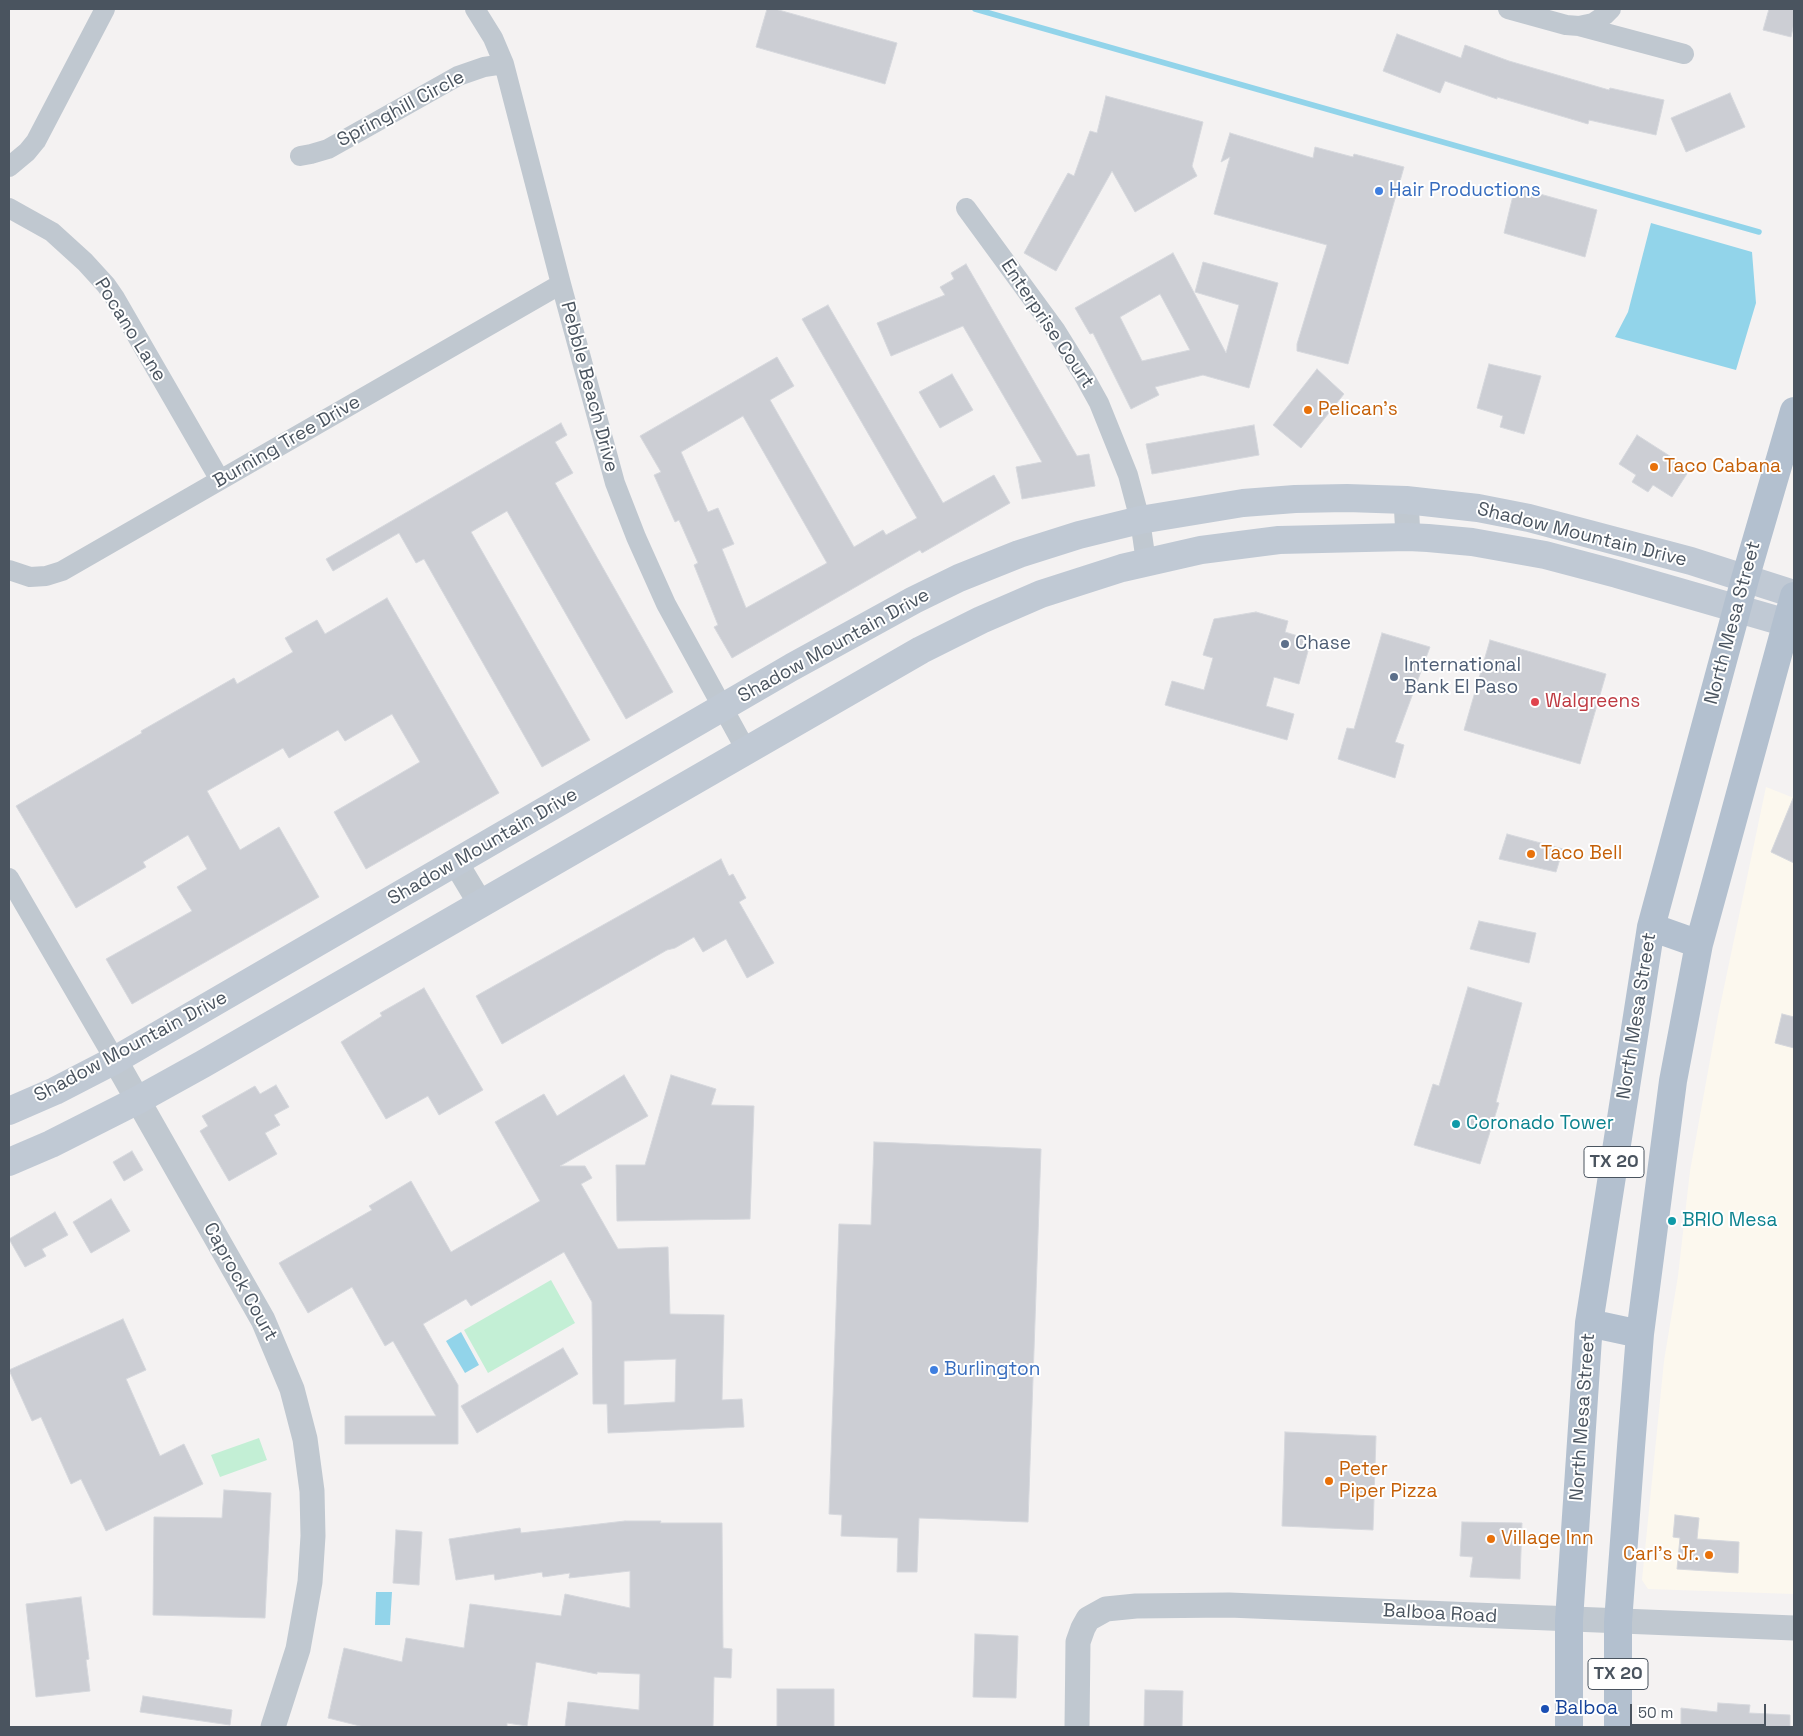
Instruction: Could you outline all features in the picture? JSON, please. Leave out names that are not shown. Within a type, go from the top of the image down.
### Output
[{"type":"main road","name":"North Mesa Street","points":[[1569,1727],[1569,1620],[1589,1323],[1650,927],[1745,579],[1794,411]]},
{"type":"main road","name":"Shadow Mountain Drive","points":[[9,1111],[55,1091],[115,1060],[792,667],[905,605],[959,578],[1028,551],[1079,535],[1140,520],[1226,505],[1295,499],[1406,500],[1478,508],[1529,518],[1691,561],[1794,595]]},
{"type":"main road","name":"Shadow Mountain Drive","points":[[9,1162],[51,1144],[138,1100],[921,650],[981,620],[1070,584],[1146,562],[1201,550],[1279,540],[1408,537],[1472,542],[1545,555],[1790,624]]},
{"type":"main road","name":"TX 20","points":[[1618,1727],[1618,1622],[1640,1334],[1673,1080],[1699,944],[1790,624],[1794,595]]},
{"type":"main road","points":[[1650,927],[1699,944]]},
{"type":"main road","points":[[1589,1323],[1640,1334]]},
{"type":"street","points":[[9,166],[27,152],[36,141],[105,9]]},
{"type":"street","name":"Pebble Beach Drive","points":[[475,9],[493,38],[504,64],[560,284],[615,483],[632,528],[666,604],[746,750]]},
{"type":"street","points":[[1508,9],[1684,54]]},
{"type":"street","points":[[1579,26],[1593,23],[1611,9]]},
{"type":"street","name":"Springhill Circle","points":[[300,156],[328,149],[458,76],[484,67],[504,64]]},
{"type":"street","name":"Pocano Lane","points":[[9,208],[52,232],[85,262],[106,285],[220,480]]},
{"type":"street","name":"Enterprise Court","points":[[966,208],[1056,331],[1099,403],[1128,475],[1140,520],[1146,562]]},
{"type":"street","name":"Burning Tree Drive","points":[[9,570],[30,577],[46,576],[62,571],[560,284]]},
{"type":"street","points":[[1406,500],[1408,537]]},
{"type":"street","points":[[456,862],[480,903]]},
{"type":"street","name":"Caprock Court","points":[[9,878],[263,1320],[292,1389],[305,1439],[314,1536],[310,1582],[298,1650],[273,1727]]},
{"type":"street","name":"Balboa Road","points":[[1077,1727],[1078,1642],[1082,1628],[1088,1619],[1106,1609],[1136,1606],[1229,1605],[1794,1628]]},
{"type":"shaded area","points":[[1766,787],[1794,798],[1794,1594],[1648,1589],[1642,1580],[1664,1361],[1678,1276],[1690,1171],[1718,1016]]},
{"type":"green space","points":[[551,1280],[575,1323],[488,1373],[464,1330]]},
{"type":"green space","points":[[259,1438],[267,1460],[220,1477],[211,1455]]},
{"type":"water","points":[[1651,223],[1752,252],[1756,303],[1736,370],[1615,337],[1628,312]]},
{"type":"water","points":[[461,1332],[479,1365],[465,1373],[446,1341]]},
{"type":"water","points":[[376,1592],[392,1592],[390,1625],[375,1625]]},
{"type":"building","points":[[767,9],[775,9],[897,43],[885,84],[756,47]]},
{"type":"building","points":[[1769,9],[1794,9],[1791,37],[1763,30]]},
{"type":"building","points":[[1397,34],[1461,58],[1465,45],[1509,61],[1609,90],[1610,88],[1664,100],[1656,135],[1589,120],[1588,124],[1497,97],[1497,99],[1445,81],[1440,93],[1383,71]]},
{"type":"building","points":[[1730,93],[1745,127],[1686,152],[1671,118]]},
{"type":"building","points":[[1106,96],[1203,122],[1192,166],[1197,176],[1135,212],[1112,171],[1056,271],[1024,253],[1068,173],[1074,176],[1090,131],[1097,133]]},
{"type":"building","points":[[1230,133],[1313,158],[1315,147],[1353,157],[1354,154],[1404,167],[1348,364],[1297,351],[1297,344],[1327,245],[1214,214],[1230,157],[1221,162]]},
{"type":"building","points":[[1515,187],[1597,210],[1585,257],[1504,233]]},
{"type":"building","points":[[1173,253],[1226,353],[1239,305],[1195,292],[1203,262],[1278,283],[1249,388],[1203,375],[1155,387],[1159,395],[1131,409],[1093,333],[1090,334],[1075,308]],"holes":[[[1160,294],[1190,350],[1142,361],[1120,317]]]},
{"type":"building","points":[[966,264],[1077,456],[1089,454],[1095,486],[1022,499],[1016,467],[1042,462],[963,326],[891,356],[877,323],[945,295],[940,287],[954,279],[951,273]]},
{"type":"building","points":[[828,305],[943,503],[994,475],[1010,503],[922,553],[920,550],[732,658],[714,627],[718,625],[694,565],[698,563],[679,520],[675,522],[654,475],[661,472],[640,436],[777,357],[794,386],[770,400],[854,547],[883,530],[886,535],[917,518],[802,319]],"holes":[[[743,416],[827,563],[746,608],[722,549],[734,544],[718,508],[708,512],[681,452]]]},
{"type":"building","points":[[1489,364],[1541,376],[1524,434],[1500,427],[1503,416],[1477,408]]},
{"type":"building","name":"Pelican's","points":[[1317,369],[1344,394],[1301,448],[1273,425]]},
{"type":"building","points":[[952,374],[973,410],[940,428],[919,392]]},
{"type":"building","points":[[561,423],[567,435],[555,442],[573,473],[555,483],[673,692],[626,719],[507,511],[471,532],[590,740],[542,767],[424,559],[416,563],[399,533],[333,571],[326,559]]},
{"type":"building","points":[[1254,425],[1259,455],[1152,474],[1146,444]]},
{"type":"building","name":"Taco Cabana","points":[[1637,435],[1690,469],[1672,497],[1653,485],[1648,492],[1632,482],[1636,475],[1619,464]]},
{"type":"building","points":[[387,598],[499,793],[366,869],[334,812],[420,762],[392,714],[345,741],[338,730],[289,758],[283,748],[207,791],[240,850],[279,827],[319,897],[132,1004],[106,959],[192,911],[177,887],[207,869],[188,835],[143,862],[146,867],[76,908],[16,806],[234,678],[237,684],[293,652],[285,638],[317,620],[325,634]]},
{"type":"building","points":[[1256,612],[1288,621],[1285,632],[1311,640],[1299,684],[1274,677],[1266,706],[1294,714],[1287,740],[1165,705],[1172,681],[1204,690],[1213,658],[1203,655],[1214,619]]},
{"type":"building","name":"International Bank El Paso","points":[[1382,633],[1430,647],[1395,742],[1404,745],[1395,778],[1338,759],[1347,728],[1354,729]]},
{"type":"building","name":"Walgreens","points":[[1490,640],[1606,674],[1580,764],[1464,730]]},
{"type":"building","points":[[1794,796],[1794,863],[1771,852]]},
{"type":"building","name":"Taco Bell","points":[[1507,834],[1563,849],[1556,872],[1499,859]]},
{"type":"building","points":[[721,859],[729,876],[733,874],[746,898],[739,902],[774,963],[747,978],[726,939],[703,952],[694,937],[675,948],[667,950],[502,1044],[476,996]]},
{"type":"building","points":[[1479,921],[1536,933],[1529,963],[1470,949]]},
{"type":"building","points":[[1468,987],[1522,1003],[1496,1102],[1499,1103],[1480,1164],[1414,1145],[1433,1084],[1439,1086]]},
{"type":"building","points":[[424,988],[483,1090],[439,1115],[428,1096],[386,1119],[341,1042],[382,1016],[380,1013]]},
{"type":"building","points":[[1782,1014],[1794,1017],[1794,1048],[1775,1043]]},
{"type":"building","points":[[624,1075],[648,1116],[560,1166],[585,1166],[592,1178],[581,1184],[618,1249],[668,1247],[670,1314],[724,1315],[722,1400],[742,1399],[744,1427],[608,1433],[607,1404],[593,1404],[592,1302],[564,1252],[471,1306],[466,1299],[423,1324],[458,1385],[458,1444],[345,1444],[345,1416],[436,1416],[393,1341],[385,1346],[352,1287],[308,1313],[279,1263],[372,1210],[369,1206],[411,1181],[451,1252],[540,1201],[495,1122],[544,1094],[557,1116]],"holes":[[[676,1359],[675,1402],[624,1405],[624,1361]]]},
{"type":"building","points":[[671,1075],[716,1089],[711,1105],[754,1106],[750,1219],[617,1221],[616,1165],[645,1165]]},
{"type":"building","points":[[276,1085],[289,1107],[274,1115],[280,1125],[265,1133],[277,1154],[229,1181],[200,1131],[208,1126],[202,1116],[255,1086],[260,1094]]},
{"type":"building","name":"Burlington","points":[[874,1142],[1041,1149],[1028,1522],[919,1518],[917,1572],[897,1572],[898,1538],[841,1536],[842,1515],[829,1514],[839,1224],[871,1225]]},
{"type":"building","points":[[132,1151],[143,1170],[124,1181],[113,1162]]},
{"type":"building","points":[[111,1199],[130,1231],[91,1253],[73,1222]]},
{"type":"building","points":[[55,1212],[68,1235],[42,1249],[46,1256],[25,1267],[9,1239]]},
{"type":"building","points":[[123,1319],[146,1370],[126,1379],[160,1456],[184,1444],[203,1484],[106,1531],[81,1479],[71,1484],[41,1417],[32,1421],[9,1370]]},
{"type":"building","points":[[563,1348],[578,1374],[477,1433],[461,1406]]},
{"type":"building","name":"Peter Piper Pizza","points":[[1285,1432],[1376,1436],[1373,1530],[1282,1526]]},
{"type":"building","points":[[224,1490],[271,1493],[265,1618],[153,1615],[154,1517],[222,1518]]},
{"type":"building","name":"Carl's Jr.","points":[[1675,1515],[1699,1518],[1697,1539],[1739,1542],[1738,1573],[1677,1569],[1680,1538],[1673,1537]]},
{"type":"building","points":[[625,1521],[722,1523],[723,1648],[732,1649],[731,1678],[714,1677],[713,1727],[565,1727],[568,1702],[639,1710],[640,1674],[597,1672],[597,1674],[536,1662],[527,1726],[507,1723],[507,1727],[364,1727],[328,1718],[344,1648],[402,1662],[406,1638],[464,1648],[470,1604],[561,1616],[565,1594],[630,1608],[630,1571],[569,1578],[570,1573],[543,1577],[542,1572],[495,1580],[494,1574],[456,1580],[449,1539],[520,1528],[521,1533]]},
{"type":"building","name":"Village Inn","points":[[1462,1522],[1522,1523],[1520,1579],[1470,1577],[1473,1557],[1460,1556]]},
{"type":"building","points":[[396,1530],[422,1532],[419,1585],[393,1583]]},
{"type":"building","points":[[81,1597],[89,1659],[86,1660],[90,1691],[36,1697],[26,1604]]},
{"type":"building","points":[[975,1634],[1018,1636],[1016,1698],[973,1697]]},
{"type":"building","points":[[777,1689],[834,1689],[834,1727],[777,1727]]},
{"type":"building","points":[[1145,1690],[1183,1691],[1182,1727],[1144,1727]]},
{"type":"building","points":[[143,1696],[232,1710],[230,1725],[140,1712]]},
{"type":"building","points":[[1718,1703],[1750,1705],[1749,1713],[1790,1715],[1790,1727],[1681,1727],[1681,1708],[1717,1712]]},
{"type":"waterway","points":[[975,9],[1759,232]]},
{"type":"place","name":"Hair Productions","points":[[1379,191]]},
{"type":"place","name":"Pelican's","points":[[1308,410]]},
{"type":"place","name":"Taco Cabana","points":[[1654,467]]},
{"type":"place","name":"Chase","points":[[1285,644]]},
{"type":"place","name":"International Bank El Paso","points":[[1394,677]]},
{"type":"place","name":"Walgreens","points":[[1535,702]]},
{"type":"place","name":"Taco Bell","points":[[1531,854]]},
{"type":"place","name":"Coronado Tower","points":[[1456,1124]]},
{"type":"place","name":"BRIO Mesa","points":[[1672,1221]]},
{"type":"place","name":"Burlington","points":[[934,1370]]},
{"type":"place","name":"Peter Piper Pizza","points":[[1329,1481]]},
{"type":"place","name":"Village Inn","points":[[1491,1539]]},
{"type":"place","name":"Carl's Jr.","points":[[1709,1555]]},
{"type":"place","name":"Balboa","points":[[1545,1709]]}]
